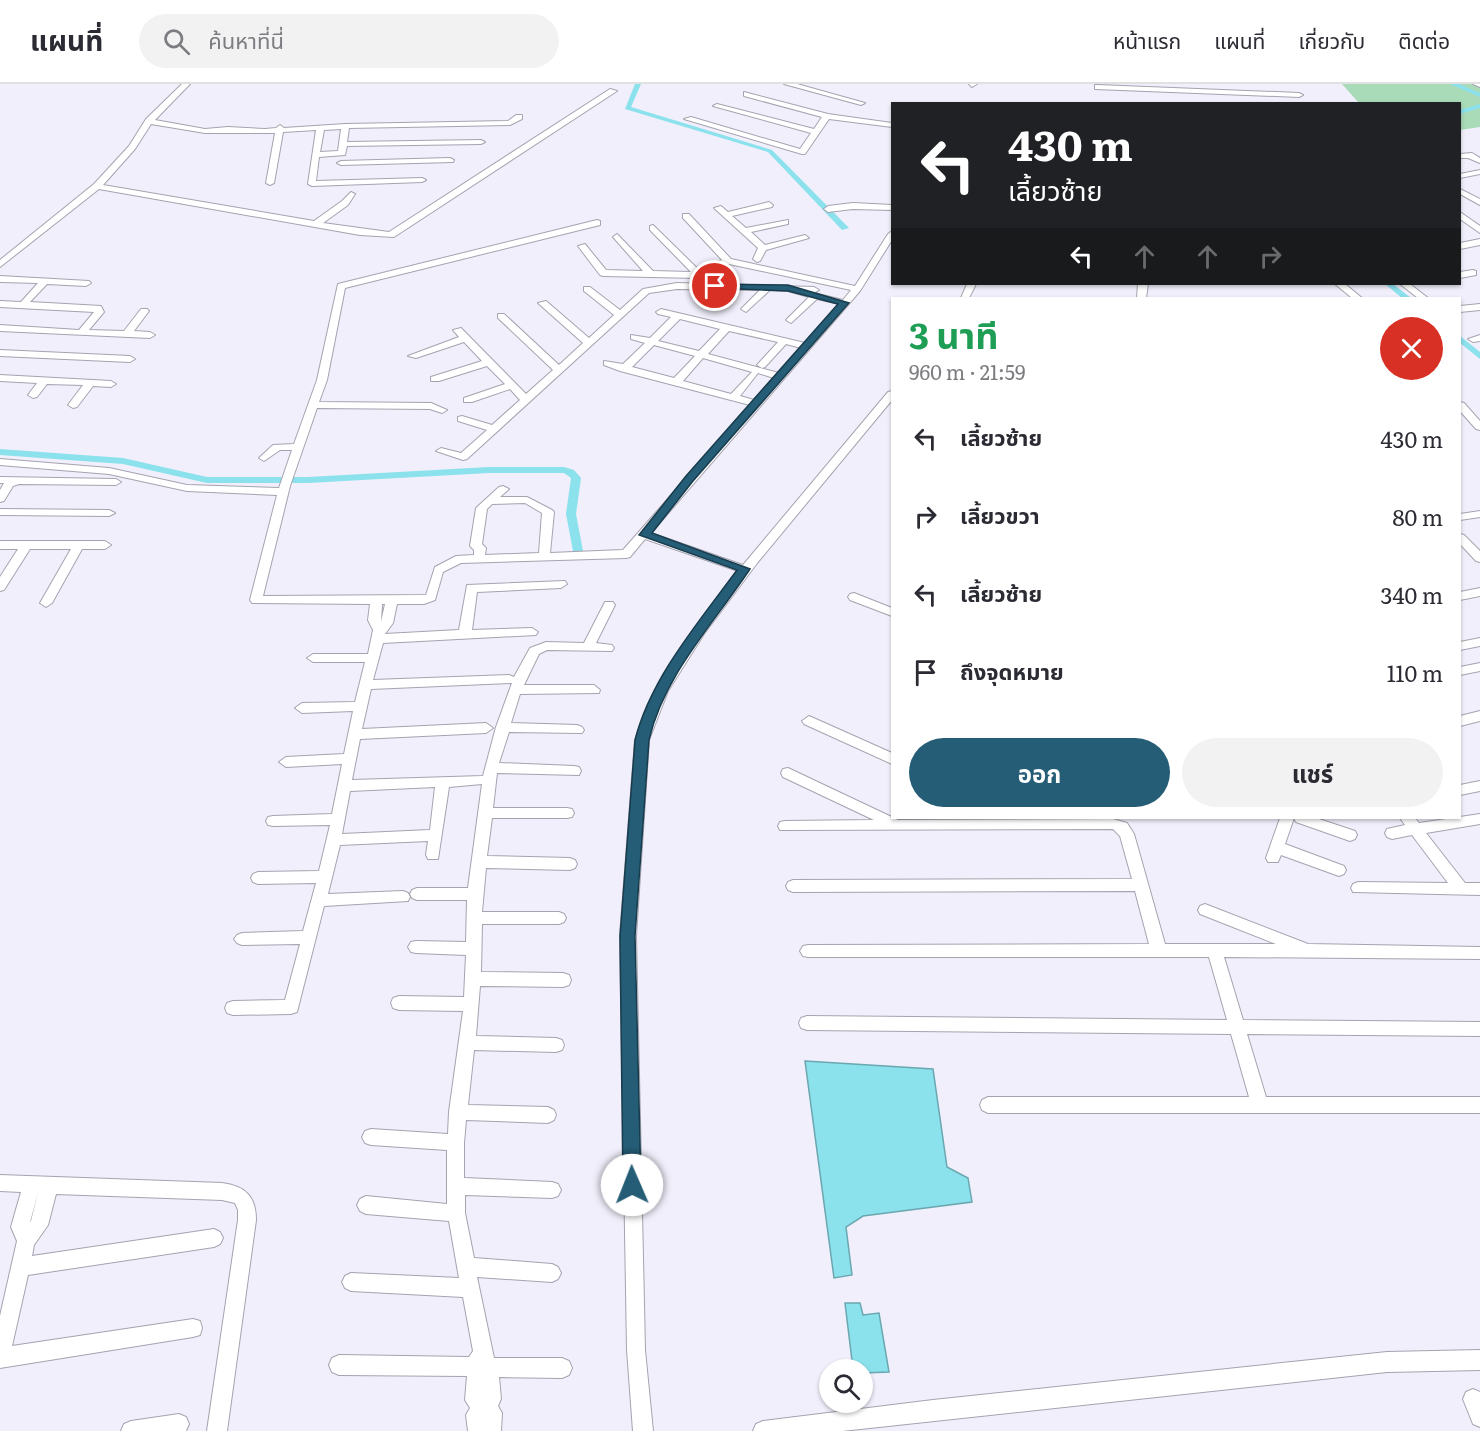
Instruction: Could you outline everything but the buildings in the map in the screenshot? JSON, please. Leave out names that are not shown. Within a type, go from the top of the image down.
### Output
[{"type":"street","points":[[0,264],[97,186],[132,147],[149,121],[186,84]]},
{"type":"street","points":[[788,84],[861,103]]},
{"type":"street","points":[[1098,87],[1299,95]]},
{"type":"street","points":[[97,186],[360,232],[395,234],[613,91]]},
{"type":"street","points":[[747,93],[827,116],[891,125]]},
{"type":"street","points":[[838,118],[871,97]]},
{"type":"street","points":[[717,106],[815,132]]},
{"type":"street","points":[[879,124],[891,115]]},
{"type":"street","points":[[688,119],[802,152],[827,116]]},
{"type":"street","points":[[149,121],[205,131],[510,123],[519,117]]},
{"type":"street","points":[[338,183],[345,126]]},
{"type":"street","points":[[321,127],[312,184],[422,180]]},
{"type":"street","points":[[270,183],[280,129]]},
{"type":"street","points":[[315,155],[342,149],[481,142]]},
{"type":"street","points":[[1461,156],[1480,153]]},
{"type":"street","points":[[1469,155],[1480,161]]},
{"type":"street","points":[[341,163],[450,160]]},
{"type":"street","points":[[1461,176],[1480,172]]},
{"type":"street","points":[[1461,192],[1480,202]]},
{"type":"street","points":[[316,224],[345,203],[351,194]]},
{"type":"street","points":[[764,248],[722,211],[769,204]]},
{"type":"street","points":[[828,209],[853,206],[891,208]]},
{"type":"street","points":[[686,216],[728,261],[778,272],[850,296]]},
{"type":"street","points":[[1461,216],[1480,230]]},
{"type":"street","points":[[745,231],[785,222]]},
{"type":"street","points":[[597,223],[341,286],[333,334],[314,405],[285,486],[256,600],[424,600],[431,597],[435,573],[441,566],[477,552],[544,557],[626,554],[645,535],[690,478],[850,296],[891,235]]},
{"type":"street","points":[[1461,224],[1470,223]]},
{"type":"street","points":[[653,228],[699,275]]},
{"type":"street","points":[[617,237],[650,274]]},
{"type":"street","points":[[763,269],[755,262],[764,248],[805,238]]},
{"type":"street","points":[[1461,246],[1480,242]]},
{"type":"street","points":[[582,246],[603,273],[699,275],[728,261]]},
{"type":"street","points":[[757,259],[765,261],[778,272]]},
{"type":"street","points":[[1461,275],[1473,273]]},
{"type":"street","points":[[0,279],[86,284]]},
{"type":"street","points":[[23,305],[44,282]]},
{"type":"street","points":[[1341,285],[1356,297]]},
{"type":"street","points":[[1406,285],[1422,297]]},
{"type":"street","points":[[441,451],[464,457],[646,291],[677,286],[715,286],[767,288],[810,294],[850,296]]},
{"type":"street","points":[[702,298],[715,286]]},
{"type":"street","points":[[746,309],[767,288]]},
{"type":"street","points":[[587,289],[620,315]]},
{"type":"street","points":[[791,320],[810,294]]},
{"type":"street","points":[[543,303],[589,343]]},
{"type":"street","points":[[0,304],[98,308],[99,312],[82,333]]},
{"type":"street","points":[[1461,309],[1480,307]]},
{"type":"street","points":[[126,334],[144,311]]},
{"type":"street","points":[[661,312],[806,346]]},
{"type":"street","points":[[501,315],[559,370]]},
{"type":"street","points":[[624,369],[678,316]]},
{"type":"street","points":[[676,382],[727,327]]},
{"type":"street","points":[[0,328],[150,335]]},
{"type":"street","points":[[458,330],[526,400]]},
{"type":"street","points":[[634,337],[780,376]]},
{"type":"street","points":[[413,356],[466,338]]},
{"type":"street","points":[[762,365],[784,341]]},
{"type":"street","points":[[0,353],[130,358]]},
{"type":"street","points":[[435,379],[489,362]]},
{"type":"street","points":[[607,363],[756,404]]},
{"type":"street","points":[[733,398],[754,374]]},
{"type":"street","points":[[0,378],[111,384]]},
{"type":"street","points":[[33,395],[45,380]]},
{"type":"street","points":[[73,405],[90,383]]},
{"type":"street","points":[[468,400],[511,385]]},
{"type":"street","points":[[643,1431],[636,1350],[628,936],[642,740],[648,717],[685,651],[744,569],[891,395]]},
{"type":"street","points":[[314,405],[431,406],[442,410]]},
{"type":"street","points":[[1461,406],[1479,426]]},
{"type":"street","points":[[462,419],[494,429]]},
{"type":"street","points":[[264,458],[277,447],[299,447]]},
{"type":"street","points":[[0,462],[16,463],[13,477],[0,499]]},
{"type":"street","points":[[13,477],[109,471],[187,488],[285,486]]},
{"type":"street","points":[[13,477],[116,483]]},
{"type":"street","points":[[477,552],[482,508],[503,489]]},
{"type":"street","points":[[489,501],[527,500],[548,512],[544,557]]},
{"type":"street","points":[[0,512],[109,513]]},
{"type":"street","points":[[1461,517],[1480,514]]},
{"type":"street","points":[[645,535],[744,569]]},
{"type":"street","points":[[1462,543],[1480,558]]},
{"type":"street","points":[[0,545],[105,545]]},
{"type":"street","points":[[0,588],[26,545]]},
{"type":"street","points":[[46,603],[78,546]]},
{"type":"street","points":[[465,634],[471,588],[561,584]]},
{"type":"street","points":[[1461,596],[1480,592]]},
{"type":"street","points":[[854,597],[891,612]]},
{"type":"street","points":[[377,601],[374,624],[379,634]]},
{"type":"street","points":[[232,1008],[291,1007],[334,840],[365,685],[379,634],[387,623],[392,601]]},
{"type":"street","points":[[588,647],[609,605]]},
{"type":"street","points":[[379,634],[532,632]]},
{"type":"street","points":[[1461,646],[1480,642]]},
{"type":"street","points":[[484,1415],[481,1346],[456,1214],[454,1186],[457,1112],[472,1004],[475,894],[491,768],[512,684],[538,647],[608,648]]},
{"type":"street","points":[[313,658],[373,658]]},
{"type":"street","points":[[1461,671],[1480,667]]},
{"type":"street","points":[[365,685],[512,684],[594,690]]},
{"type":"street","points":[[302,708],[360,706]]},
{"type":"street","points":[[1461,721],[1480,716]]},
{"type":"street","points":[[809,722],[891,759]]},
{"type":"street","points":[[503,727],[577,730]]},
{"type":"street","points":[[355,734],[486,728]]},
{"type":"street","points":[[286,762],[349,759]]},
{"type":"street","points":[[491,768],[574,771]]},
{"type":"street","points":[[788,772],[898,825]]},
{"type":"street","points":[[344,786],[479,780]]},
{"type":"street","points":[[433,855],[443,782]]},
{"type":"street","points":[[1461,790],[1480,786]]},
{"type":"street","points":[[486,813],[567,813]]},
{"type":"street","points":[[273,821],[338,819]]},
{"type":"street","points":[[1022,819],[1036,825]]},
{"type":"street","points":[[1287,819],[1275,852],[1339,870]]},
{"type":"street","points":[[1304,819],[1350,835]]},
{"type":"street","points":[[1392,833],[1410,823],[1480,819]]},
{"type":"street","points":[[1410,823],[1461,890]]},
{"type":"street","points":[[785,826],[1113,824],[1122,827],[1127,834],[1159,951]]},
{"type":"street","points":[[334,840],[436,835]]},
{"type":"street","points":[[480,862],[570,864]]},
{"type":"street","points":[[258,878],[325,877]]},
{"type":"street","points":[[793,886],[1141,885]]},
{"type":"street","points":[[1358,888],[1480,889]]},
{"type":"street","points":[[319,900],[475,894]]},
{"type":"street","points":[[1205,910],[1309,950]]},
{"type":"street","points":[[475,918],[559,918]]},
{"type":"street","points":[[242,939],[309,937]]},
{"type":"street","points":[[416,947],[475,949]]},
{"type":"street","points":[[808,951],[1480,952]]},
{"type":"street","points":[[1215,951],[1260,1105]]},
{"type":"street","points":[[473,979],[563,980]]},
{"type":"street","points":[[399,1003],[472,1004]]},
{"type":"street","points":[[807,1023],[1237,1025],[1480,1029]]},
{"type":"street","points":[[468,1043],[556,1044]]},
{"type":"street","points":[[988,1105],[1480,1105]]},
{"type":"street","points":[[457,1112],[548,1115]]},
{"type":"street","points":[[371,1137],[455,1143]]},
{"type":"street","points":[[0,1184],[204,1191],[237,1194],[245,1199],[248,1209],[247,1220],[217,1431]]},
{"type":"street","points":[[40,1186],[39,1225],[26,1241],[0,1357],[193,1328]]},
{"type":"street","points":[[454,1186],[552,1190]]},
{"type":"street","points":[[366,1204],[456,1214]]},
{"type":"street","points":[[21,1267],[214,1238]]},
{"type":"street","points":[[466,1267],[552,1273]]},
{"type":"street","points":[[351,1282],[469,1288]]},
{"type":"street","points":[[763,1431],[933,1410],[1387,1362],[1480,1360]]},
{"type":"street","points":[[339,1365],[562,1368]]},
{"type":"street","points":[[131,1431],[179,1424]]},
{"type":"green space","points":[[1342,84],[1480,84],[1480,127],[1461,130],[1461,102],[1358,102]]},
{"type":"water","points":[[805,1061],[933,1069],[947,1167],[968,1178],[972,1202],[863,1216],[846,1227],[852,1275],[834,1278]]},
{"type":"water","points":[[845,1303],[860,1303],[863,1315],[879,1313],[889,1372],[873,1373],[873,1359],[852,1359]]},
{"type":"waterway","points":[[638,84],[627,108],[770,151],[845,228]]},
{"type":"waterway","points":[[1453,84],[1480,95]]},
{"type":"waterway","points":[[1461,112],[1480,106]]},
{"type":"waterway","points":[[1390,285],[1406,297]]},
{"type":"waterway","points":[[1461,340],[1480,356]]},
{"type":"waterway","points":[[0,452],[123,461],[207,480],[308,480],[489,470],[564,470],[571,472],[576,478],[571,514],[578,551]]},
{"type":"route","points":[[632,1185],[628,936],[642,740],[648,717],[664,686],[685,651],[744,569],[645,535],[690,478],[845,303],[788,288],[715,286]]}]
